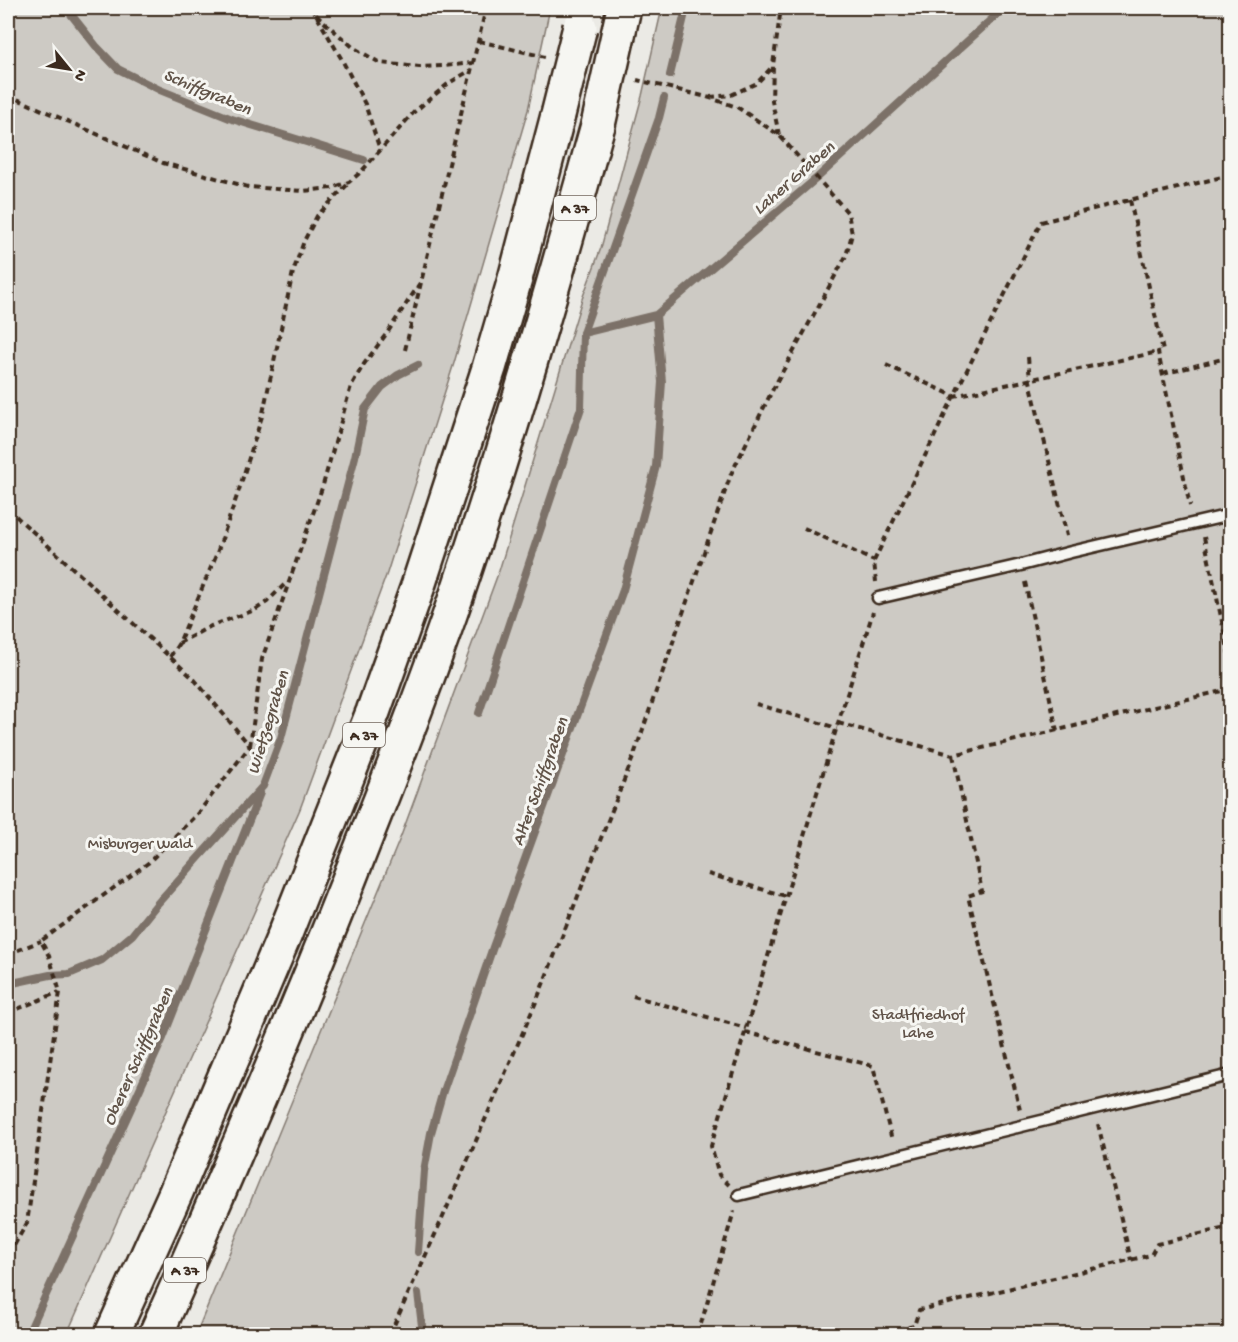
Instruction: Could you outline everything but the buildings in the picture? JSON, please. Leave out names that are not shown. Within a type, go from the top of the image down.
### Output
[{"type":"highway","name":"A 37","points":[[112,1335],[176,1192],[281,945],[381,691],[489,368],[515,279],[582,17]]},
{"type":"highway","name":"A 37","points":[[156,1335],[301,1001],[410,725],[456,597],[552,291],[598,125],[621,21]]},
{"type":"lane","points":[[878,598],[1230,515]]},
{"type":"lane","points":[[739,1195],[896,1155],[1230,1076]]},
{"type":"path","points":[[312,8],[365,104],[380,151]]},
{"type":"path","points":[[405,350],[486,8]]},
{"type":"path","points":[[779,135],[772,101],[781,8]]},
{"type":"path","points":[[316,15],[354,48],[381,63],[419,67],[473,63]]},
{"type":"path","points":[[479,41],[544,57]]},
{"type":"path","points":[[707,97],[731,95],[757,83],[774,65]]},
{"type":"path","points":[[170,657],[179,643],[217,553],[241,483],[263,412],[293,272],[304,241],[317,216],[361,172],[414,112],[449,82],[471,70]]},
{"type":"path","points":[[390,1335],[536,1002],[630,765],[731,474],[773,389],[846,256],[852,234],[848,213],[779,135],[737,107],[707,97],[644,82]]},
{"type":"path","points":[[8,95],[163,163],[248,187],[303,191],[332,188],[349,182]]},
{"type":"path","points":[[698,1335],[739,1195],[719,1175],[711,1146],[878,598],[874,561],[1041,222],[1230,175]]},
{"type":"path","points":[[886,365],[954,396],[1163,351],[1130,200]]},
{"type":"path","points":[[8,954],[41,941],[148,863],[198,813],[250,746],[262,659],[323,485],[351,386],[422,280]]},
{"type":"path","points":[[1158,352],[1194,524],[1205,539],[1230,659]]},
{"type":"path","points":[[1028,357],[1030,381],[1071,552]]},
{"type":"path","points":[[1163,374],[1230,357]]},
{"type":"path","points":[[8,509],[194,679],[250,746]]},
{"type":"path","points":[[804,528],[874,561]]},
{"type":"path","points":[[1021,565],[1057,731]]},
{"type":"path","points":[[179,643],[211,626],[255,610],[267,602],[288,580]]},
{"type":"path","points":[[756,704],[953,754],[1230,689]]},
{"type":"path","points":[[953,754],[982,891],[968,896],[1024,1125]]},
{"type":"path","points":[[708,874],[786,896]]},
{"type":"path","points":[[8,1256],[27,1222],[60,992],[49,956],[41,941]]},
{"type":"path","points":[[8,1014],[60,992]]},
{"type":"path","points":[[633,996],[873,1066],[896,1155]]},
{"type":"path","points":[[1094,1108],[1131,1260]]},
{"type":"path","points":[[877,1335],[914,1326],[919,1310],[1151,1255],[1157,1244],[1230,1227]]},
{"type":"green space","name":"Misburger Wald","points":[[8,8],[550,8],[528,110],[454,363],[387,573],[300,809],[67,1334],[8,1334]]},
{"type":"green space","name":"Stadtfriedhof Lahe","points":[[662,8],[1230,8],[1230,1334],[196,1334],[401,836],[499,571],[582,299],[601,248],[642,96]]},
{"type":"waterway","name":"Schiffgraben","points":[[66,8],[96,46],[118,69],[160,90],[232,119],[364,160]]},
{"type":"waterway","name":"Laher Graben","points":[[583,333],[656,315],[818,177],[1004,8]]},
{"type":"waterway","points":[[670,75],[684,17]]},
{"type":"waterway","points":[[479,713],[581,408],[583,333],[664,98]]},
{"type":"waterway","name":"Alter Schiffgraben","points":[[418,1252],[424,1171],[431,1133],[443,1091],[623,590],[656,466],[662,382],[656,315]]},
{"type":"waterway","name":"Wietzegraben","points":[[8,984],[50,975],[69,974],[102,960],[132,935],[263,786],[281,738],[355,457],[365,409],[382,387],[398,375],[418,365]]},
{"type":"waterway","name":"Oberer Schiffgraben","points":[[28,1334],[163,1038],[260,793]]},
{"type":"waterway","name":"Alter Schiffgraben","points":[[418,1293],[423,1334]]}]
